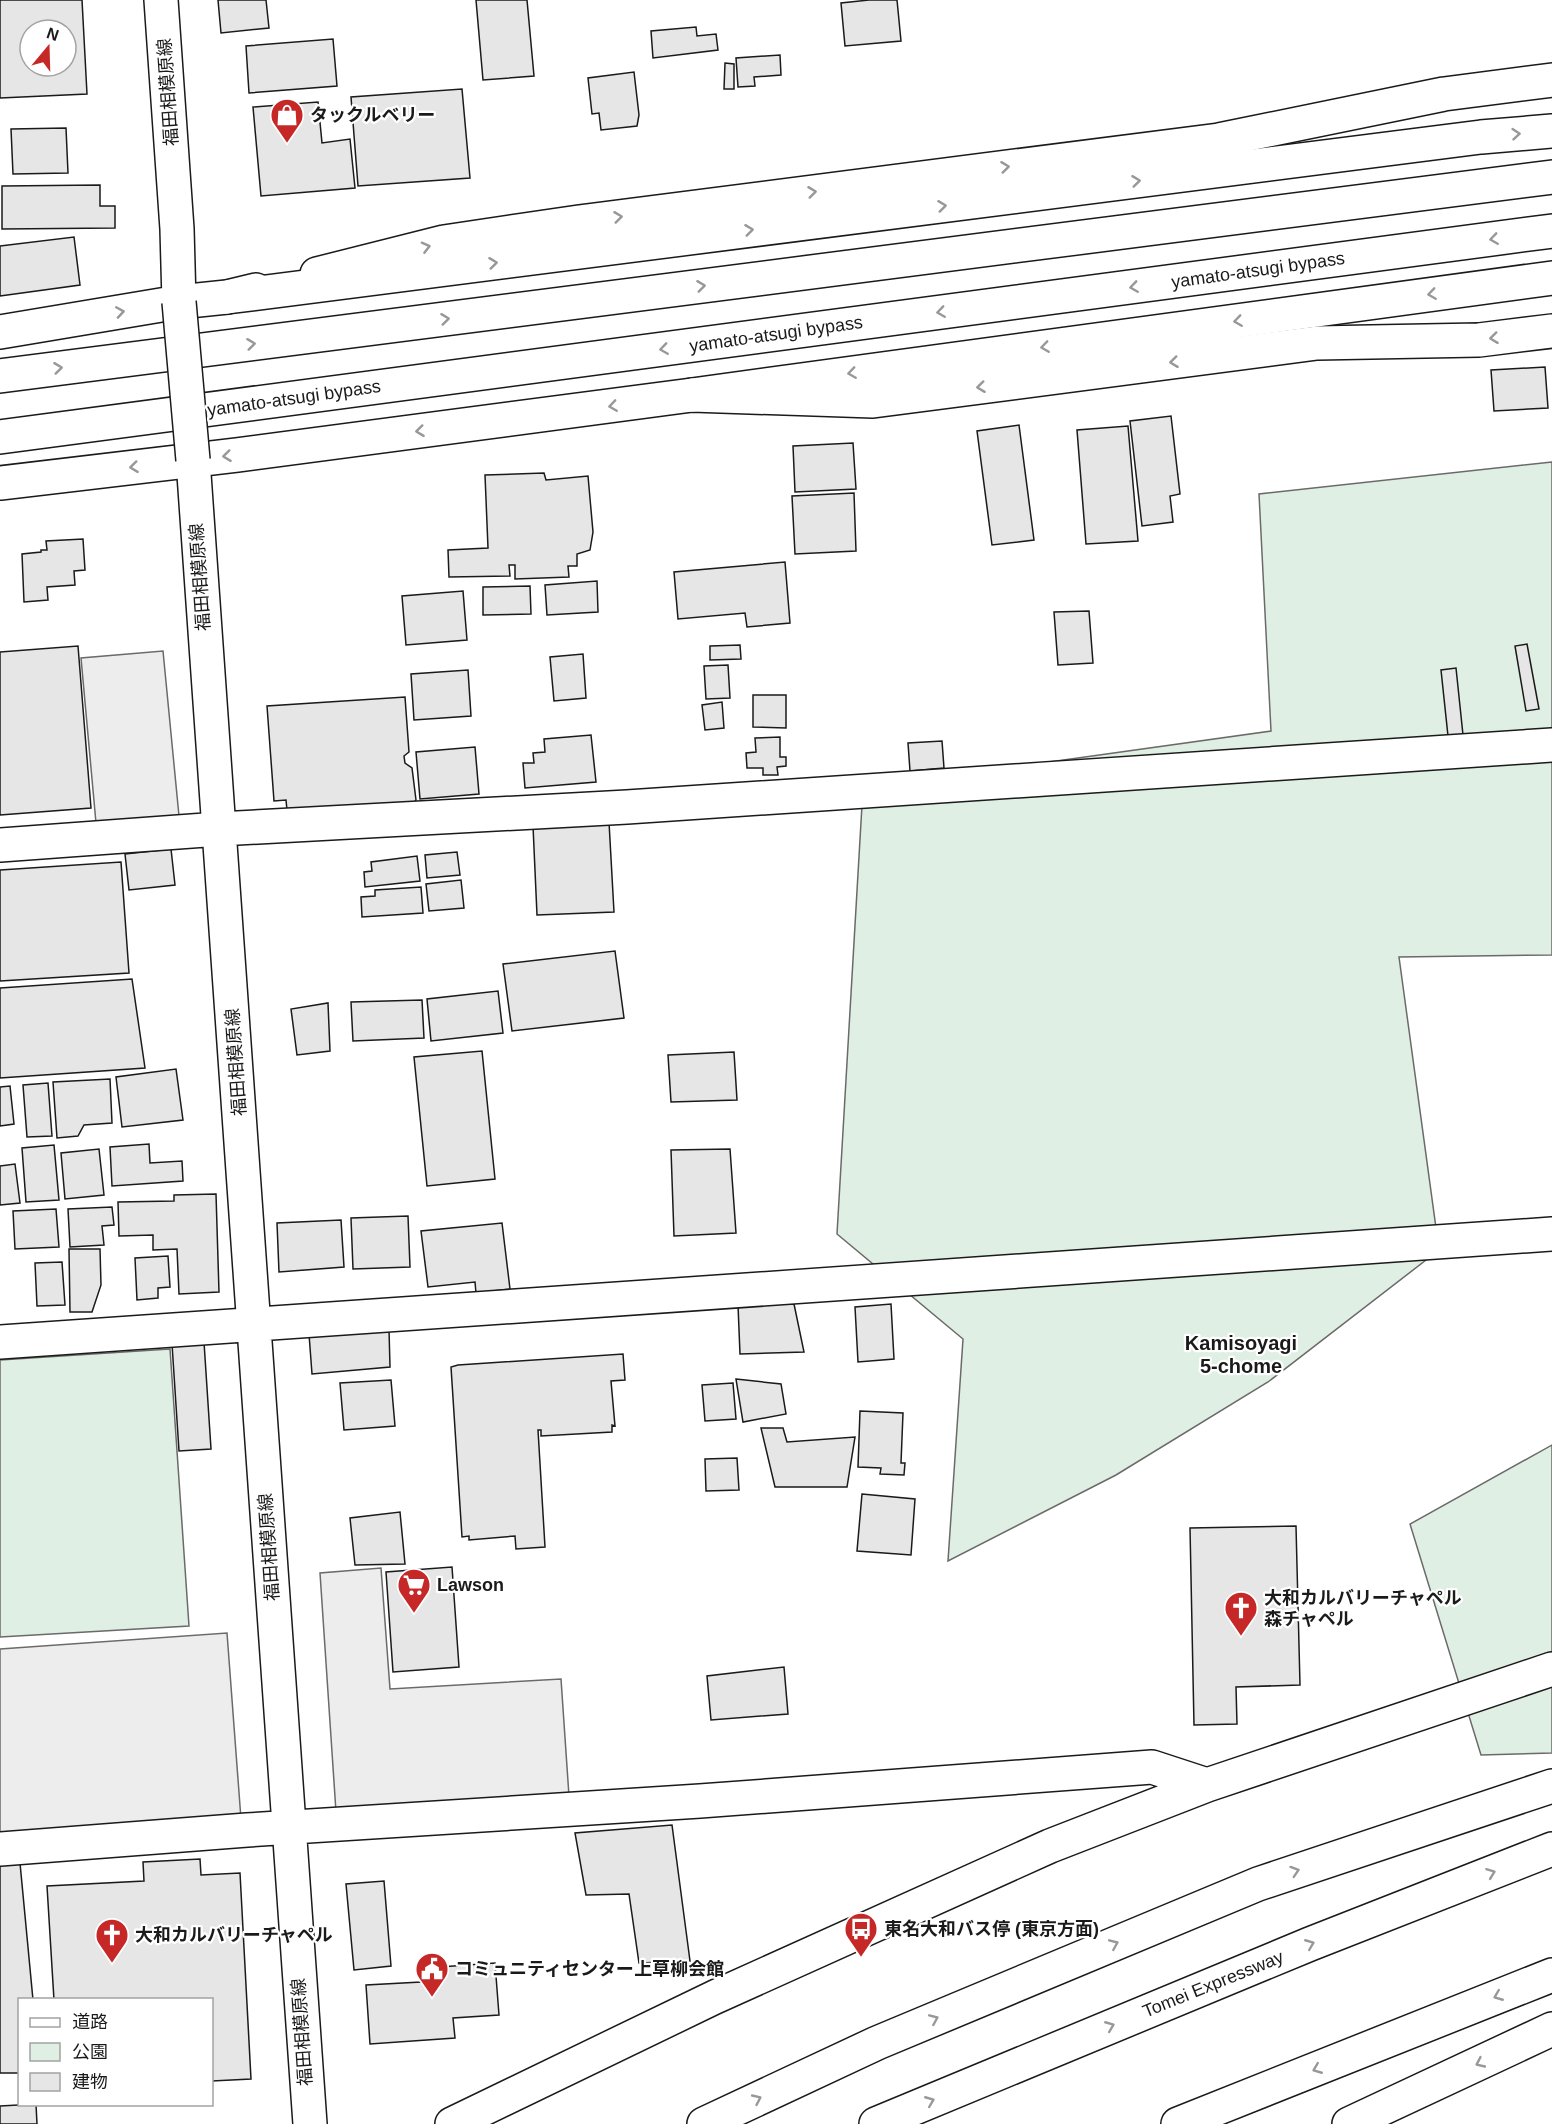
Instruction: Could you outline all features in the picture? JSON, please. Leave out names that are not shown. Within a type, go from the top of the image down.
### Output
[{"type":"main road","name":"福田相模原線","points":[[161,0],[180,302],[310,2124]]},
{"type":"main road","points":[[226,297],[444,242],[579,222],[1219,140],[1444,94],[1552,80]]},
{"type":"main road","points":[[0,332],[180,302],[1481,137],[1552,131]]},
{"type":"main road","points":[[0,376],[1552,177]]},
{"type":"main road","name":"yamato-atsugi bypass","points":[[0,437],[1552,231]]},
{"type":"main road","points":[[0,483],[692,395],[1552,278]]},
{"type":"main road","points":[[692,395],[873,401],[1317,343],[1479,340],[1552,331]]},
{"type":"main road","points":[[0,845],[219,829],[627,807],[1552,745]]},
{"type":"main road","points":[[0,1342],[1552,1234]]},
{"type":"main road","points":[[452,2124],[715,1997],[1050,1846],[1208,1785],[1552,1669]]},
{"type":"main road","points":[[0,1849],[700,1801],[1152,1767],[1208,1785]]},
{"type":"main road","points":[[704,2124],[877,2043],[1258,1884],[1552,1786]]},
{"type":"main road","name":"Tomei Expressway","points":[[876,2124],[1310,1944],[1552,1849]]},
{"type":"main road","points":[[1178,2124],[1552,1975]]},
{"type":"main road","points":[[1349,2124],[1552,2029]]},
{"type":"green space","points":[[1552,462],[1552,955],[1399,957],[1439,1250],[1268,1382],[1116,1475],[948,1561],[963,1339],[837,1234],[863,788],[1271,731],[1259,494]]},
{"type":"green space","points":[[170,1349],[189,1626],[0,1637],[0,1360]]},
{"type":"green space","points":[[1552,1445],[1552,1753],[1481,1755],[1410,1524]]},
{"type":"shaded area","points":[[163,651],[179,816],[96,823],[81,658]]},
{"type":"shaded area","points":[[381,1568],[390,1689],[561,1679],[569,1796],[336,1812],[320,1573]]},
{"type":"shaded area","points":[[227,1633],[241,1819],[0,1835],[0,1649]]},
{"type":"building","points":[[0,0],[82,0],[87,94],[0,98]]},
{"type":"building","points":[[218,0],[266,0],[269,28],[221,33]]},
{"type":"building","points":[[476,0],[527,0],[534,76],[483,80]]},
{"type":"building","points":[[897,0],[901,41],[845,46],[841,3]]},
{"type":"building","points":[[696,27],[697,36],[716,34],[718,50],[653,58],[651,31]]},
{"type":"building","points":[[333,39],[337,86],[249,93],[246,46]]},
{"type":"building","points":[[780,55],[781,75],[754,77],[755,86],[738,87],[736,58]]},
{"type":"building","points":[[725,63],[734,64],[734,89],[724,89]]},
{"type":"building","points":[[634,72],[639,115],[637,126],[601,130],[599,113],[592,114],[588,78]]},
{"type":"building","points":[[462,89],[470,178],[358,186],[351,97]]},
{"type":"building","points":[[318,102],[322,143],[350,139],[355,188],[261,196],[253,107]]},
{"type":"building","points":[[66,128],[68,173],[13,174],[11,129]]},
{"type":"building","points":[[100,185],[100,206],[115,206],[115,228],[2,229],[2,186]]},
{"type":"building","points":[[74,237],[80,285],[0,296],[0,246]]},
{"type":"building","points":[[1545,367],[1548,408],[1494,411],[1491,370]]},
{"type":"building","points":[[1171,416],[1180,494],[1170,496],[1173,522],[1142,526],[1130,421]]},
{"type":"building","points":[[1019,425],[1034,540],[992,545],[977,431]]},
{"type":"building","points":[[1128,426],[1138,541],[1086,544],[1077,430]]},
{"type":"building","points":[[853,443],[856,489],[795,492],[793,446]]},
{"type":"building","points":[[544,473],[546,480],[588,476],[593,532],[590,550],[577,554],[577,566],[568,566],[569,577],[515,579],[515,565],[509,565],[510,576],[449,577],[448,550],[488,548],[485,475]]},
{"type":"building","points":[[854,493],[856,551],[795,554],[792,496]]},
{"type":"building","points":[[83,539],[85,570],[74,571],[75,585],[47,587],[48,600],[24,602],[22,554],[47,550],[46,541]]},
{"type":"building","points":[[785,562],[790,623],[747,627],[745,613],[678,619],[674,572]]},
{"type":"building","points":[[597,581],[598,612],[547,615],[545,585]]},
{"type":"building","points":[[530,586],[531,614],[483,615],[483,587]]},
{"type":"building","points":[[463,591],[467,640],[406,645],[402,596]]},
{"type":"building","points":[[1089,611],[1093,663],[1058,665],[1054,612]]},
{"type":"building","points":[[1527,644],[1539,709],[1526,711],[1515,646]]},
{"type":"building","points":[[740,645],[741,659],[710,660],[710,646]]},
{"type":"building","points":[[78,646],[91,808],[0,815],[0,652]]},
{"type":"building","points":[[583,654],[586,698],[554,701],[550,657]]},
{"type":"building","points":[[728,665],[730,698],[706,699],[704,666]]},
{"type":"building","points":[[1456,668],[1463,735],[1448,736],[1441,670]]},
{"type":"building","points":[[468,670],[471,716],[414,720],[411,674]]},
{"type":"building","points":[[753,695],[786,695],[786,728],[753,727]]},
{"type":"building","points":[[405,697],[409,752],[404,756],[405,763],[412,768],[416,800],[407,813],[288,820],[286,800],[274,801],[267,706]]},
{"type":"building","points":[[722,702],[724,728],[705,730],[702,705]]},
{"type":"building","points":[[591,735],[596,782],[525,788],[523,763],[534,763],[533,753],[545,752],[544,739]]},
{"type":"building","points":[[780,737],[780,757],[786,757],[786,766],[777,767],[778,775],[763,775],[763,768],[747,768],[746,753],[756,752],[755,738]]},
{"type":"building","points":[[942,741],[944,768],[910,771],[908,743]]},
{"type":"building","points":[[475,747],[479,794],[420,799],[416,752]]},
{"type":"building","points":[[609,822],[614,912],[537,915],[533,826]]},
{"type":"building","points":[[171,849],[175,885],[129,890],[125,854]]},
{"type":"building","points":[[457,852],[460,875],[427,878],[425,855]]},
{"type":"building","points":[[417,856],[420,881],[365,887],[364,872],[372,871],[371,862]]},
{"type":"building","points":[[121,862],[129,973],[0,981],[0,870]]},
{"type":"building","points":[[461,880],[464,908],[429,911],[426,884]]},
{"type":"building","points":[[421,887],[423,913],[362,917],[361,897],[375,896],[375,890]]},
{"type":"building","points":[[615,951],[624,1018],[512,1031],[503,964]]},
{"type":"building","points":[[132,979],[145,1068],[0,1078],[0,988]]},
{"type":"building","points":[[498,991],[503,1033],[431,1041],[427,999]]},
{"type":"building","points":[[422,1000],[424,1038],[353,1041],[351,1002]]},
{"type":"building","points":[[328,1003],[330,1051],[297,1055],[291,1009]]},
{"type":"building","points":[[482,1051],[495,1179],[427,1186],[414,1057]]},
{"type":"building","points":[[734,1052],[737,1100],[671,1102],[668,1055]]},
{"type":"building","points":[[176,1069],[183,1120],[122,1127],[116,1077]]},
{"type":"building","points":[[110,1079],[112,1123],[84,1125],[78,1136],[57,1138],[53,1082]]},
{"type":"building","points":[[48,1083],[52,1136],[27,1137],[23,1085]]},
{"type":"building","points":[[10,1086],[14,1124],[0,1126],[0,1087]]},
{"type":"building","points":[[149,1144],[150,1163],[182,1161],[183,1181],[112,1186],[110,1147]]},
{"type":"building","points":[[54,1145],[59,1200],[26,1202],[22,1148]]},
{"type":"building","points":[[99,1149],[104,1195],[65,1199],[61,1153]]},
{"type":"building","points":[[730,1149],[736,1233],[674,1236],[671,1150]]},
{"type":"building","points":[[15,1164],[20,1203],[0,1205],[0,1166]]},
{"type":"building","points":[[216,1194],[219,1292],[179,1294],[177,1249],[153,1250],[153,1235],[119,1236],[118,1202],[174,1201],[174,1195]]},
{"type":"building","points":[[112,1207],[114,1225],[102,1226],[104,1245],[70,1247],[68,1209]]},
{"type":"building","points":[[56,1209],[59,1247],[15,1249],[13,1211]]},
{"type":"building","points":[[408,1216],[410,1267],[353,1269],[351,1218]]},
{"type":"building","points":[[341,1220],[344,1267],[279,1272],[277,1223]]},
{"type":"building","points":[[502,1223],[510,1289],[476,1293],[475,1282],[428,1287],[421,1231]]},
{"type":"building","points":[[69,1249],[100,1249],[101,1285],[92,1312],[70,1312]]},
{"type":"building","points":[[168,1256],[170,1287],[158,1288],[158,1298],[137,1300],[135,1258]]},
{"type":"building","points":[[62,1262],[65,1305],[37,1306],[35,1263]]},
{"type":"building","points":[[794,1304],[804,1352],[740,1354],[738,1305]]},
{"type":"building","points":[[891,1304],[894,1359],[858,1362],[855,1307]]},
{"type":"building","points":[[389,1329],[390,1367],[312,1374],[309,1334]]},
{"type":"building","points":[[204,1342],[211,1449],[179,1451],[172,1344]]},
{"type":"building","points":[[623,1354],[625,1380],[611,1381],[615,1426],[612,1425],[612,1432],[541,1436],[541,1430],[538,1430],[545,1547],[516,1549],[515,1536],[469,1540],[469,1536],[462,1537],[451,1367]]},
{"type":"building","points":[[736,1379],[781,1384],[786,1414],[743,1422]]},
{"type":"building","points":[[391,1380],[395,1426],[344,1430],[340,1383]]},
{"type":"building","points":[[733,1383],[736,1419],[705,1421],[702,1385]]},
{"type":"building","points":[[860,1411],[903,1413],[901,1463],[905,1463],[904,1475],[880,1474],[881,1468],[858,1467]]},
{"type":"building","points":[[761,1428],[783,1428],[787,1442],[855,1437],[847,1487],[775,1487]]},
{"type":"building","points":[[737,1458],[739,1490],[706,1491],[705,1459]]},
{"type":"building","points":[[862,1494],[915,1499],[911,1555],[857,1551]]},
{"type":"building","points":[[400,1512],[405,1564],[355,1565],[350,1518]]},
{"type":"building","points":[[1296,1526],[1300,1685],[1236,1687],[1237,1724],[1194,1725],[1190,1528]]},
{"type":"building","points":[[452,1567],[459,1667],[393,1672],[386,1572]]},
{"type":"building","points":[[784,1667],[788,1714],[711,1720],[707,1676]]},
{"type":"building","points":[[672,1825],[690,1961],[639,1963],[629,1894],[586,1895],[575,1833]]},
{"type":"building","points":[[200,1859],[201,1875],[240,1873],[251,2079],[213,2081],[213,1998],[54,1998],[47,1886],[144,1881],[143,1862]]},
{"type":"building","points":[[20,1863],[33,1998],[18,1998],[18,2073],[0,2073],[0,1864]]},
{"type":"building","points":[[384,1881],[391,1966],[354,1970],[346,1884]]},
{"type":"building","points":[[495,1963],[499,2015],[453,2018],[455,2038],[370,2044],[366,1985],[421,1982],[426,1968]]},
{"type":"building","points":[[0,2106],[36,2106],[37,2124],[0,2124]]},
{"type":"place","name":"タックルベリー","points":[[287,144]]},
{"type":"place","name":"Lawson","points":[[414,1614]]},
{"type":"place","name":"大和カルバリーチャペル 森チャペル","points":[[1241,1637]]},
{"type":"place","name":"東名大和バス停 (東京方面)","points":[[861,1958]]},
{"type":"place","name":"大和カルバリーチャペル","points":[[112,1964]]},
{"type":"place","name":"コミュニティセンター上草柳会館","points":[[432,1998]]},
{"type":"district","name":"Kamisoyagi 5-chome","points":[[1241,1354]]}]
